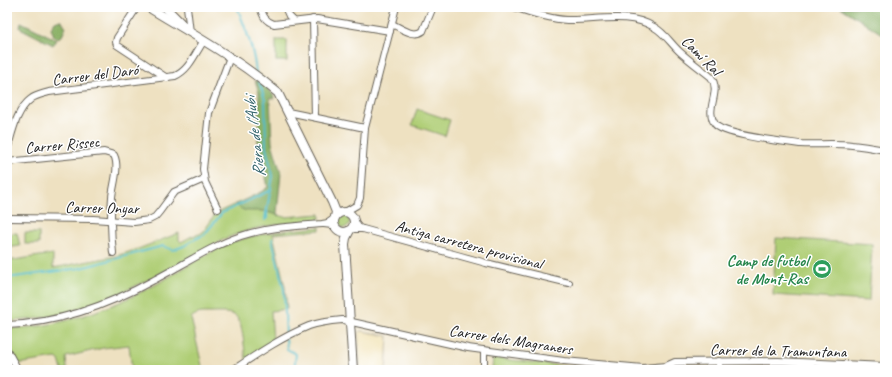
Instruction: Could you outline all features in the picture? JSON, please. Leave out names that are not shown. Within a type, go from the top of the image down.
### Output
[{"type":"street","points":[[137,7],[116,42],[167,78]]},
{"type":"street","points":[[148,7],[190,32],[203,42],[230,57],[264,80],[278,93],[339,215]]},
{"type":"street","points":[[165,7],[190,32]]},
{"type":"street","points":[[187,7],[190,32]]},
{"type":"street","points":[[260,7],[268,22],[274,24],[313,19],[391,27],[412,34],[423,31],[433,7]]},
{"type":"street","points":[[285,7],[288,16],[294,21]]},
{"type":"street","points":[[7,325],[66,316],[106,304],[221,245],[242,236],[273,228],[328,223],[354,206],[360,198],[365,128],[396,7]]},
{"type":"street","name":"Camí Ral","points":[[514,7],[555,19],[583,20],[630,18],[642,21],[654,27],[665,35],[680,52],[711,77],[715,87],[711,111],[712,117],[713,122],[720,128],[743,136],[800,144],[852,145],[885,150]]},
{"type":"street","points":[[313,19],[315,117]]},
{"type":"street","name":"Carrer del Daró","points":[[7,150],[16,121],[25,105],[31,98],[49,92],[167,78],[182,73],[203,42]]},
{"type":"street","points":[[218,209],[204,179],[203,170],[210,113],[230,57]]},
{"type":"street","points":[[288,112],[365,128]]},
{"type":"street","name":"Carrer Rissec","points":[[7,162],[104,152],[114,155],[116,159],[111,220]]},
{"type":"street","name":"Carrer Onyar","points":[[7,218],[111,220],[134,222],[149,220],[160,211],[174,192],[204,179]]},
{"type":"street","points":[[353,370],[345,244],[346,238],[353,226],[354,206]]},
{"type":"street","points":[[345,244],[342,235],[334,224],[339,215],[348,213],[358,227],[363,230]]},
{"type":"street","points":[[111,220],[113,253]]},
{"type":"street","points":[[322,224],[332,225],[338,230],[345,232],[351,229]]},
{"type":"street","name":"Antiga carretera provisional","points":[[351,229],[363,230],[486,263],[569,283]]},
{"type":"street","name":"Carrer dels Magraners","points":[[233,370],[286,338],[310,326],[343,320],[484,351],[564,361],[643,368],[670,367]]},
{"type":"street","points":[[7,350],[18,370]]},
{"type":"street","points":[[484,351],[484,370]]},
{"type":"street","points":[[719,361],[719,370]]},
{"type":"street","name":"Carrer de la Tramuntana","points":[[670,367],[674,362],[719,361],[778,361],[885,366]]},
{"type":"green space","points":[[840,7],[885,7],[885,36]]},
{"type":"green space","points":[[60,20],[66,27],[62,36],[58,38],[54,36],[51,28],[55,22]]},
{"type":"green space","points":[[21,22],[57,40],[53,45],[20,28]]},
{"type":"green space","points":[[276,40],[287,40],[287,61],[276,61]]},
{"type":"green space","points":[[255,80],[269,90],[275,99],[270,98],[272,143],[281,173],[277,213],[279,216],[263,211],[248,211],[242,209],[236,204],[268,187],[258,142],[259,93]]},
{"type":"green space","points":[[417,109],[450,120],[445,136],[412,125]]},
{"type":"green space","points":[[236,204],[237,206],[285,217],[320,214],[320,219],[270,226],[233,235],[124,292],[101,301],[79,309],[55,315],[7,321],[7,261],[53,254],[53,268],[116,256],[179,233],[179,240],[181,242],[192,236],[200,234],[204,231],[216,213]]},
{"type":"green space","points":[[342,217],[346,217],[348,218],[348,226],[342,227],[339,224],[339,220]]},
{"type":"green space","points":[[320,227],[320,230],[273,234],[285,287],[287,309],[271,311],[273,341],[246,359],[243,335],[239,322],[234,315],[229,313],[201,313],[191,318],[203,370],[132,370],[129,345],[103,348],[66,357],[67,370],[62,370],[59,360],[56,358],[17,364],[7,346],[7,328],[46,325],[65,321],[103,309],[140,293],[214,251],[234,242],[276,232]]},
{"type":"green space","points":[[17,233],[20,246],[7,248],[7,234]]},
{"type":"green space","points":[[25,233],[39,233],[39,244],[25,244]]},
{"type":"green space","name":"Camp de futbol de Mont-Ras","points":[[776,238],[872,244],[869,301],[773,295]]},
{"type":"green space","points":[[493,358],[566,366],[566,370],[492,370]]},
{"type":"sand","points":[[362,331],[388,336],[386,370],[360,370],[358,334]]},
{"type":"waterway","name":"Riera de l'Aubi","points":[[237,7],[251,48],[256,73]]},
{"type":"waterway","name":"Riera de l'Aubi","points":[[259,81],[265,100],[266,148],[273,176],[267,209],[267,219]]},
{"type":"waterway","points":[[7,278],[81,268],[163,246],[173,250],[204,235],[222,213],[271,190]]},
{"type":"waterway","name":"Riera de l'Aubi","points":[[265,220],[266,212]]},
{"type":"waterway","points":[[272,239],[284,290],[286,335]]},
{"type":"waterway","points":[[286,339],[287,349],[296,354],[294,370]]},
{"type":"place","name":"Camp de futbol de Mont-Ras","points":[[822,269]]}]
